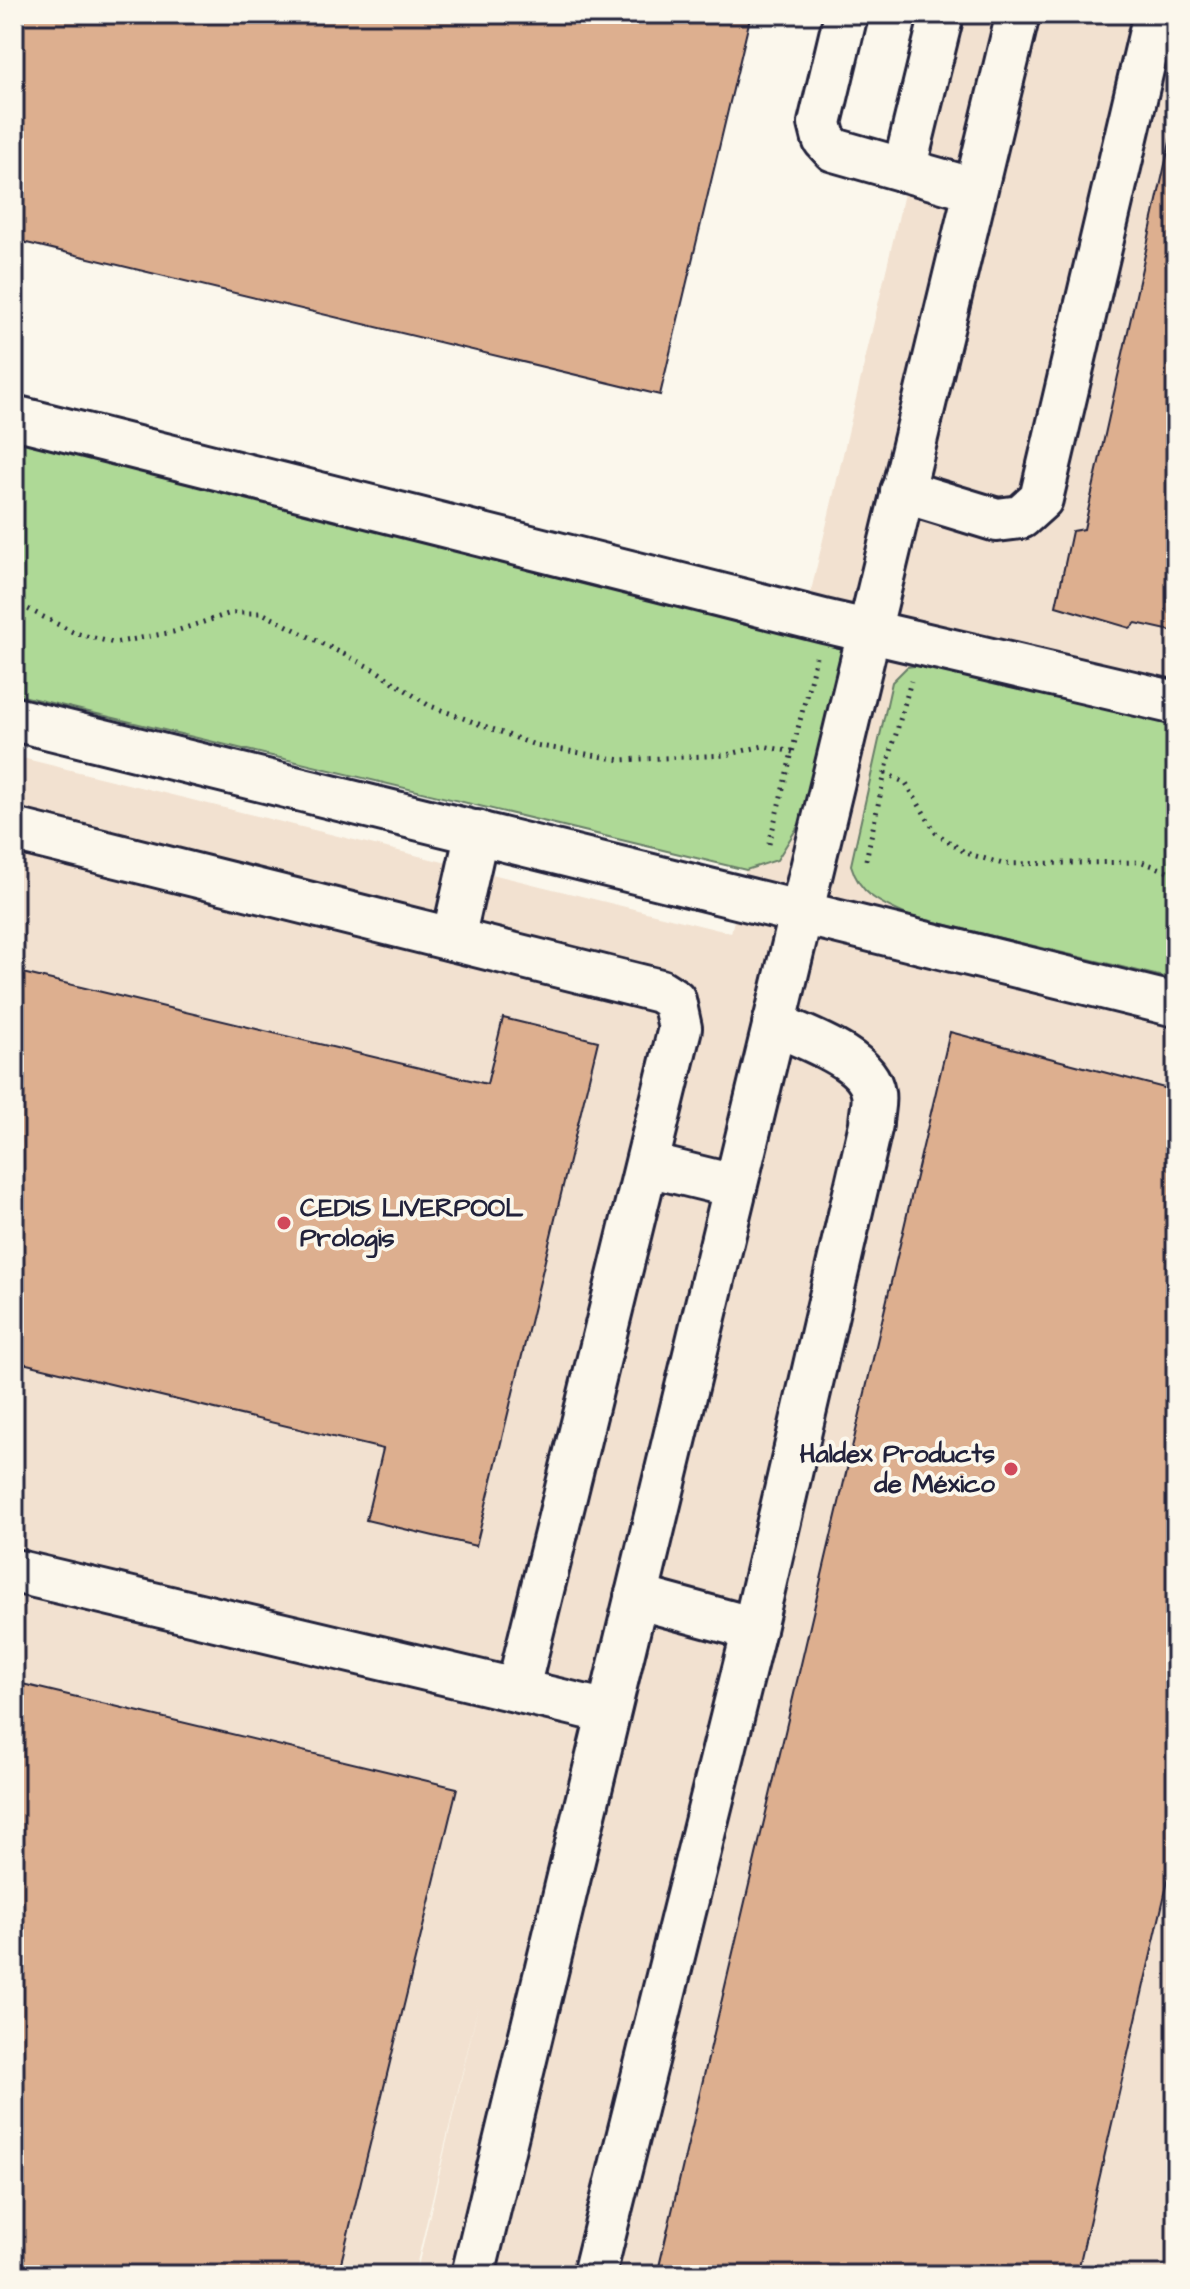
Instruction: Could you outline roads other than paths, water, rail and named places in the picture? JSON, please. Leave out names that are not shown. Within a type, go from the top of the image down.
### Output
[{"type":"street","points":[[846,14],[820,123],[824,139],[834,150],[975,190]]},
{"type":"street","points":[[904,170],[942,14]]},
{"type":"street","points":[[473,2275],[1018,14]]},
{"type":"street","points":[[902,491],[997,520],[1021,517],[1041,499],[1155,14]]},
{"type":"street","points":[[14,417],[869,632],[1176,703]]},
{"type":"street","points":[[14,719],[1176,1005]]},
{"type":"street","points":[[14,830],[660,991],[674,1000],[680,1028],[518,1688]]},
{"type":"street","points":[[453,939],[477,832]]},
{"type":"street","points":[[594,2275],[754,1629],[871,1124],[873,1092],[864,1074],[844,1057],[774,1024]]},
{"type":"street","points":[[648,1165],[734,1186]]},
{"type":"street","points":[[14,1571],[518,1688],[608,1712]]},
{"type":"street","points":[[636,1597],[754,1629]]},
{"type":"place","name":"CEDIS LIVERPOOL Prologis","points":[[284,1223]]},
{"type":"place","name":"Haldex Products de México","points":[[1011,1469]]}]
